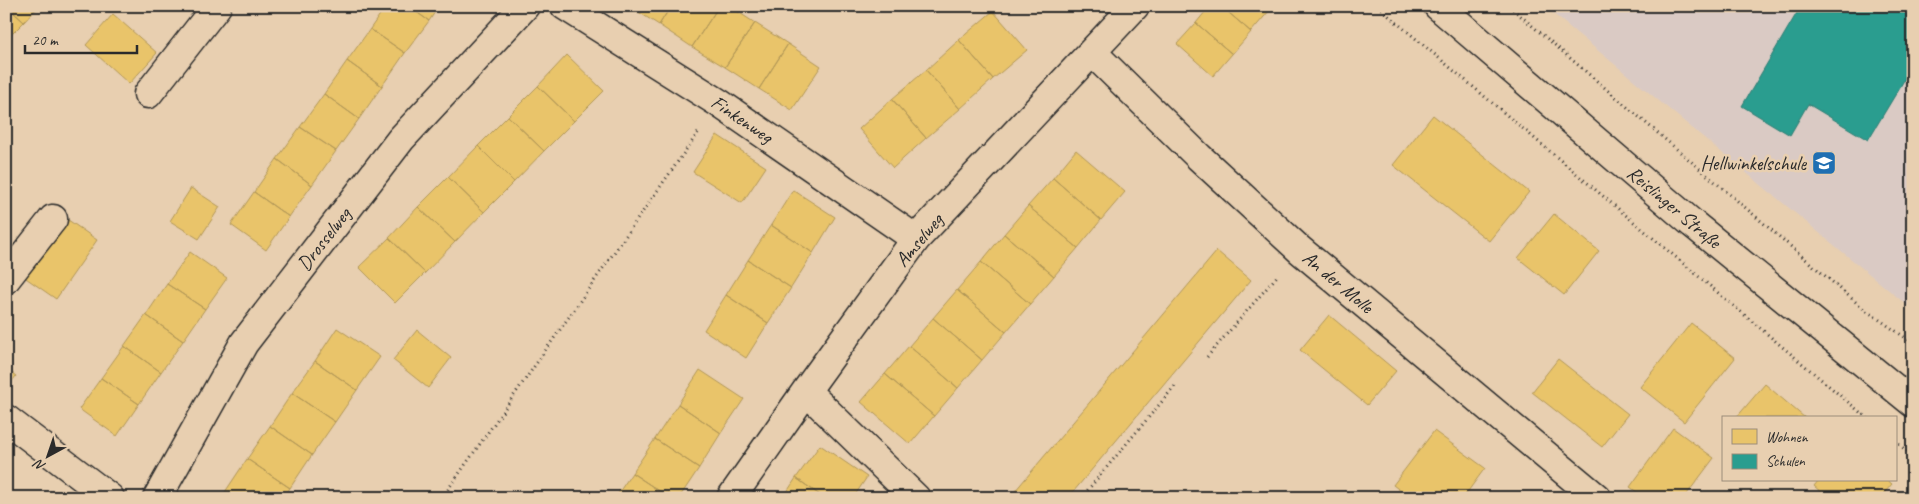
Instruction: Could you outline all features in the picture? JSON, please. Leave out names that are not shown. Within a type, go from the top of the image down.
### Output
[{"type":"street","points":[[148,94],[217,6]]},
{"type":"street","name":"Drosselweg","points":[[157,498],[244,343],[401,140],[525,6]]},
{"type":"street","name":"Finkenweg","points":[[564,6],[719,103],[916,239]]},
{"type":"street","name":"Amselweg","points":[[732,498],[806,390],[916,239],[1135,6]]},
{"type":"street","name":"Reislinger Straße","points":[[1438,6],[1694,224],[1913,403]]},
{"type":"street","name":"An der Molle","points":[[1092,52],[1199,157],[1300,250],[1597,498]]},
{"type":"street","points":[[6,279],[53,219]]},
{"type":"street","points":[[806,390],[916,498]]},
{"type":"street","points":[[6,419],[110,498]]},
{"type":"path","points":[[1377,6],[1865,416]]},
{"type":"path","points":[[1509,6],[1864,309],[1913,343]]},
{"type":"path","points":[[442,498],[719,103]]},
{"type":"path","points":[[1207,357],[1300,250]]},
{"type":"path","points":[[1082,498],[1175,386]]},
{"type":"path","points":[[1896,442],[1913,456]]},
{"type":"shaded area","name":"Hellwinkelschule","points":[[1545,6],[1913,6],[1913,310],[1556,16]]},
{"type":"building: Wohnen","points":[[6,6],[24,22],[6,40]]},
{"type":"building: Wohnen","points":[[7,6],[39,6],[24,22]]},
{"type":"building: Wohnen","points":[[386,6],[408,6],[429,21],[405,53],[370,29]]},
{"type":"building: Wohnen","points":[[408,6],[439,6],[429,21]]},
{"type":"building: Wohnen","points":[[629,6],[671,6],[659,25]]},
{"type":"building: Wohnen","points":[[671,6],[719,6],[692,47],[659,25]]},
{"type":"building: Wohnen","points":[[719,6],[729,6],[755,23],[725,67],[692,47]]},
{"type":"building: Wohnen","points":[[1210,6],[1221,6],[1251,32],[1232,54],[1196,23]]},
{"type":"building: Wohnen","points":[[1221,6],[1265,6],[1270,10],[1251,32]]},
{"type":"building: Wohnen","points":[[993,11],[1027,50],[993,79],[959,40]]},
{"type":"building: Wohnen","points":[[113,14],[157,53],[129,84],[86,45]]},
{"type":"building: Wohnen","points":[[755,23],[788,44],[759,89],[725,67]]},
{"type":"building: Wohnen","points":[[1196,23],[1232,54],[1213,76],[1177,44]]},
{"type":"building: Wohnen","points":[[370,29],[405,53],[382,86],[347,61]]},
{"type":"building: Wohnen","points":[[959,40],[993,79],[960,109],[926,70]]},
{"type":"building: Wohnen","points":[[788,44],[821,66],[792,110],[759,89]]},
{"type":"building: Wohnen","points":[[567,55],[604,91],[574,121],[538,86]]},
{"type":"building: Wohnen","points":[[347,61],[382,86],[359,119],[324,94]]},
{"type":"building: Wohnen","points":[[926,70],[960,109],[926,138],[892,99]]},
{"type":"building: Wohnen","points":[[538,86],[574,121],[544,151],[508,116]]},
{"type":"building: Wohnen","points":[[324,94],[359,119],[336,151],[300,127]]},
{"type":"building: Wohnen","points":[[892,99],[926,138],[893,168],[859,129]]},
{"type":"building: Wohnen","points":[[1433,115],[1529,192],[1489,241],[1393,165]]},
{"type":"building: Wohnen","points":[[508,116],[544,151],[514,182],[478,146]]},
{"type":"building: Wohnen","points":[[300,127],[336,151],[312,185],[277,159]]},
{"type":"building: Wohnen","points":[[717,135],[766,167],[742,203],[693,172]]},
{"type":"building: Wohnen","points":[[478,146],[514,182],[484,212],[448,177]]},
{"type":"building: Wohnen","points":[[1076,150],[1125,192],[1101,220],[1053,178]]},
{"type":"building: Wohnen","points":[[277,159],[312,185],[289,217],[254,192]]},
{"type":"building: Wohnen","points":[[448,177],[484,212],[455,242],[418,207]]},
{"type":"building: Wohnen","points":[[1053,178],[1101,220],[1078,248],[1028,206]]},
{"type":"building: Wohnen","points":[[191,188],[220,207],[199,239],[170,221]]},
{"type":"building: Wohnen","points":[[793,190],[835,217],[813,253],[771,225]]},
{"type":"building: Wohnen","points":[[254,192],[289,217],[266,250],[231,225]]},
{"type":"building: Wohnen","points":[[1028,206],[1078,248],[1054,276],[1004,234]]},
{"type":"building: Wohnen","points":[[418,207],[455,242],[425,273],[389,238]]},
{"type":"building: Wohnen","points":[[1554,214],[1599,251],[1564,295],[1518,258]]},
{"type":"building: Wohnen","points":[[61,215],[97,240],[56,299],[20,274]]},
{"type":"building: Wohnen","points":[[771,225],[813,253],[791,288],[748,260]]},
{"type":"building: Wohnen","points":[[1004,234],[1054,276],[1030,304],[981,262]]},
{"type":"building: Wohnen","points":[[389,238],[425,273],[395,303],[359,267]]},
{"type":"building: Wohnen","points":[[1217,251],[1251,280],[1068,498],[1022,498],[1015,491]]},
{"type":"building: Wohnen","points":[[190,252],[227,278],[205,309],[167,284]]},
{"type":"building: Wohnen","points":[[748,260],[791,288],[768,323],[726,295]]},
{"type":"building: Wohnen","points":[[981,262],[1030,304],[1006,332],[957,290]]},
{"type":"building: Wohnen","points":[[167,284],[205,309],[183,341],[146,315]]},
{"type":"building: Wohnen","points":[[957,290],[1006,332],[982,360],[933,318]]},
{"type":"building: Wohnen","points":[[726,295],[768,323],[746,358],[704,330]]},
{"type":"building: Wohnen","points":[[146,315],[183,341],[161,372],[124,346]]},
{"type":"building: Wohnen","points":[[1329,315],[1396,371],[1367,405],[1300,350]]},
{"type":"building: Wohnen","points":[[933,318],[982,360],[958,388],[909,346]]},
{"type":"building: Wohnen","points":[[1691,323],[1735,358],[1684,422],[1640,387]]},
{"type":"building: Wohnen","points":[[337,328],[380,357],[357,390],[315,361]]},
{"type":"building: Wohnen","points":[[417,330],[451,358],[428,388],[393,360]]},
{"type":"building: Wohnen","points":[[124,346],[161,372],[139,404],[101,378]]},
{"type":"building: Wohnen","points":[[909,346],[958,388],[934,416],[885,374]]},
{"type":"building: Wohnen","points":[[1558,359],[1628,414],[1602,447],[1532,392]]},
{"type":"building: Wohnen","points":[[315,361],[357,390],[335,422],[292,393]]},
{"type":"building: Wohnen","points":[[6,368],[16,376],[6,389]]},
{"type":"building: Wohnen","points":[[700,370],[744,399],[721,433],[678,404]]},
{"type":"building: Wohnen","points":[[885,374],[934,416],[910,444],[861,402]]},
{"type":"building: Wohnen","points":[[101,378],[139,404],[117,436],[79,409]]},
{"type":"building: Wohnen","points":[[1765,384],[1803,416],[1738,416]]},
{"type":"building: Wohnen","points":[[292,393],[335,422],[312,455],[270,426]]},
{"type":"building: Wohnen","points":[[678,404],[721,433],[699,468],[655,439]]},
{"type":"building: Wohnen","points":[[270,426],[312,455],[290,488],[247,459]]},
{"type":"building: Wohnen","points":[[1673,428],[1714,458],[1684,498],[1645,498],[1630,487]]},
{"type":"building: Wohnen","points":[[1434,431],[1485,468],[1463,498],[1410,498],[1393,485]]},
{"type":"building: Wohnen","points":[[655,439],[699,468],[679,498],[670,498],[632,473]]},
{"type":"building: Wohnen","points":[[820,445],[867,477],[853,498],[824,498],[796,478]]},
{"type":"building: Wohnen","points":[[247,459],[290,488],[283,498],[234,498],[225,492]]},
{"type":"building: Wohnen","points":[[632,473],[670,498],[615,498]]},
{"type":"building: Wohnen","points":[[796,478],[824,498],[783,498]]},
{"type":"building: Wohnen","points":[[1817,482],[1890,482],[1892,484],[1880,498],[1828,498],[1814,486]]},
{"type":"building: Schulen","points":[[1801,6],[1913,6],[1913,81],[1906,77],[1868,140],[1808,104],[1790,135],[1742,106]]},
{"type":"place","name":"Hellwinkelschule","points":[[1824,163]]}]
